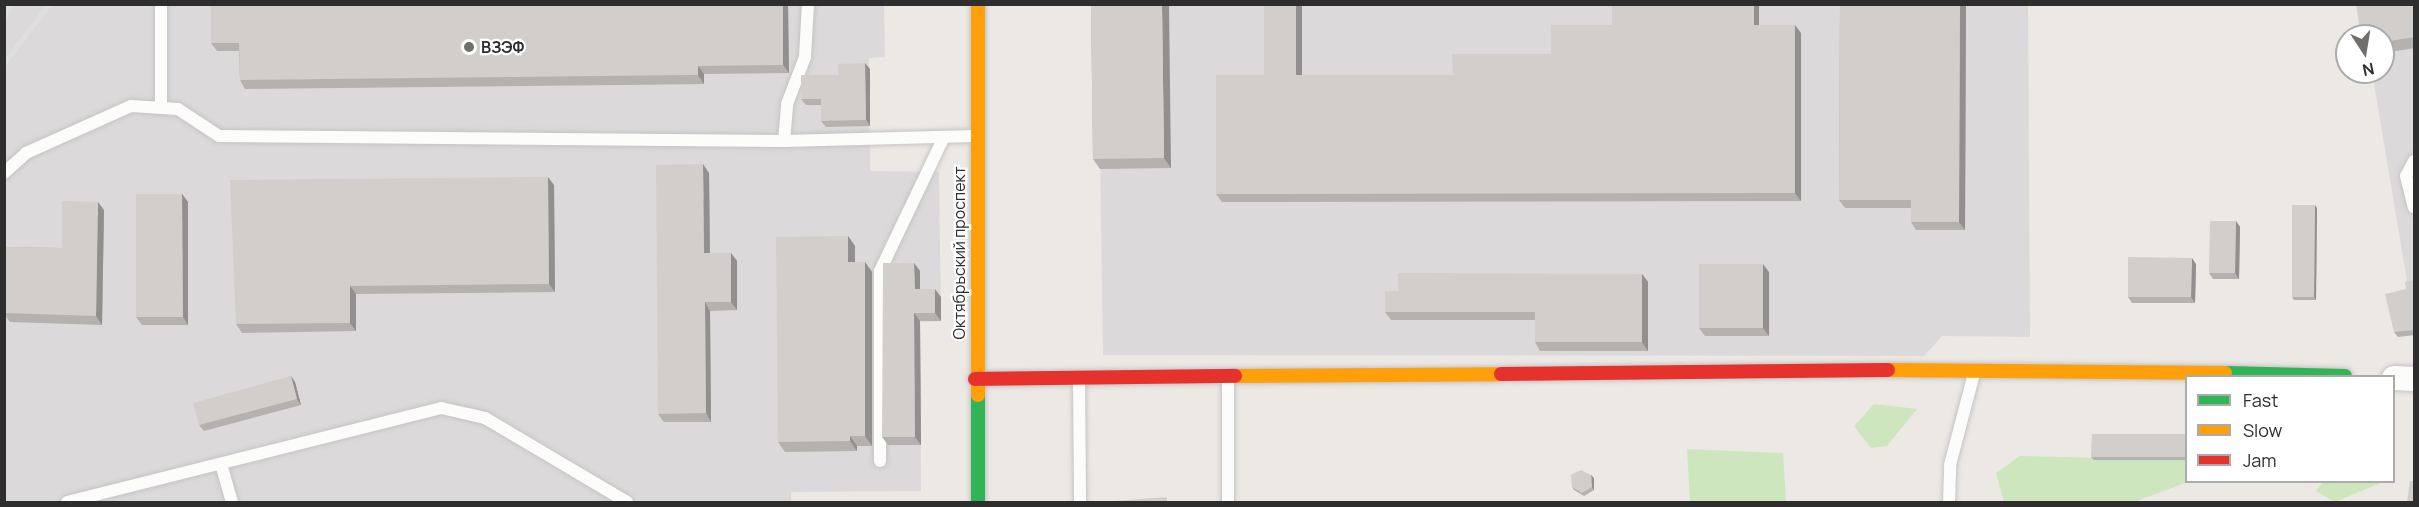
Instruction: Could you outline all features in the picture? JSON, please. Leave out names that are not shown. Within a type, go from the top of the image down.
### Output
[{"type":"street","name":"Октябрьский проспект","points":[[978,4],[975,379],[978,502]]},
{"type":"street","points":[[975,379],[1976,369],[2291,375]]},
{"type":"street","points":[[2395,378],[2415,379]]},
{"type":"lane","points":[[161,4],[161,108]]},
{"type":"lane","points":[[784,141],[787,104],[805,57],[808,4]]},
{"type":"lane","points":[[4,173],[26,153],[131,106],[178,109],[219,136],[784,141],[977,136]]},
{"type":"lane","points":[[879,461],[880,271],[944,137]]},
{"type":"lane","points":[[2415,160],[2406,176],[2415,207]]},
{"type":"lane","points":[[1949,502],[1950,465],[1976,369]]},
{"type":"lane","points":[[1228,376],[1228,502]]},
{"type":"lane","points":[[1079,379],[1080,502]]},
{"type":"lane","points":[[67,502],[81,501],[441,408],[485,418],[627,502]]},
{"type":"lane","points":[[221,464],[232,502]]},
{"type":"shaded area","points":[[4,5],[884,5],[885,57],[869,58],[870,171],[939,172],[941,321],[920,322],[921,491],[791,492],[791,502],[5,502]]},
{"type":"shaded area","points":[[1098,5],[2028,5],[2030,337],[1942,336],[1924,356],[1103,355]]},
{"type":"shaded area","points":[[2414,5],[2414,323],[2374,84],[2395,84],[2395,24]]},
{"type":"green space","points":[[1874,404],[1917,409],[1887,446],[1871,448],[1854,426]]},
{"type":"green space","points":[[1687,449],[1783,453],[1786,502],[1690,502]]},
{"type":"green space","points":[[2020,456],[2185,460],[2185,483],[2134,502],[2004,502],[1996,473]]},
{"type":"green space","points":[[2322,483],[2381,483],[2335,502],[2316,491]]},
{"type":"building","name":"ВЗЭФ","points":[[211,4],[783,4],[783,65],[698,66],[698,75],[240,80],[239,43],[211,43]]},
{"type":"building","points":[[1091,4],[1162,4],[1164,158],[1093,159]]},
{"type":"building","points":[[1264,4],[1296,4],[1296,75],[1453,75],[1452,54],[1551,54],[1551,25],[1612,25],[1612,4],[1754,4],[1754,25],[1795,25],[1795,193],[1216,194],[1216,75],[1264,75]]},
{"type":"building","points":[[1840,4],[1960,4],[1959,222],[1911,222],[1911,200],[1839,200]]},
{"type":"building","points":[[2356,4],[2415,4],[2415,37],[2395,40],[2395,24],[2359,24]]},
{"type":"building","points":[[865,63],[866,120],[821,121],[821,99],[801,99],[801,75],[838,75],[838,64]]},
{"type":"building","points":[[703,164],[704,253],[731,253],[731,302],[705,302],[706,413],[658,414],[656,165]]},
{"type":"building","points":[[548,177],[549,284],[350,286],[350,323],[236,324],[230,180]]},
{"type":"building","points":[[136,194],[182,194],[183,317],[136,317]]},
{"type":"building","points":[[62,201],[98,202],[96,316],[4,313],[5,247],[62,248]]},
{"type":"building","points":[[2292,205],[2315,205],[2314,297],[2292,297]]},
{"type":"building","points":[[2210,221],[2236,221],[2235,273],[2209,273]]},
{"type":"building","points":[[848,236],[848,262],[865,262],[865,436],[850,436],[850,441],[778,442],[776,237]]},
{"type":"building","points":[[2128,257],[2192,258],[2191,297],[2128,297]]},
{"type":"building","points":[[883,263],[914,263],[915,289],[935,289],[935,313],[914,313],[915,437],[882,437]]},
{"type":"building","points":[[1699,264],[1763,264],[1763,328],[1699,328]]},
{"type":"building","points":[[1398,273],[1642,274],[1642,342],[1535,342],[1535,312],[1385,312],[1385,291],[1398,291]]},
{"type":"building","points":[[2415,280],[2415,330],[2394,332],[2385,294],[2406,289],[2405,282]]},
{"type":"building","points":[[291,376],[297,399],[199,425],[193,403]]},
{"type":"building","points":[[2092,434],[2185,434],[2185,457],[2091,457]]},
{"type":"building","points":[[1581,470],[1591,475],[1592,487],[1582,493],[1572,487],[1571,475]]},
{"type":"building","points":[[2410,481],[2415,481],[2415,502],[2407,502]]},
{"type":"building","points":[[1167,497],[1167,502],[1115,502],[1115,501]]},
{"type":"railway","points":[[4,17],[10,4]]},
{"type":"railway","points":[[4,63],[49,4]]},
{"type":"traffic: fast","points":[[2225,373],[2305,375]]},
{"type":"traffic: fast","points":[[978,395],[978,502]]},
{"type":"traffic: slow","points":[[978,4],[978,395]]},
{"type":"traffic: slow","points":[[1888,370],[2225,373]]},
{"type":"traffic: slow","points":[[1235,376],[1501,374]]},
{"type":"traffic: jam","points":[[1501,374],[1888,370]]},
{"type":"traffic: jam","points":[[975,379],[1235,376]]},
{"type":"place","name":"ВЗЭФ","points":[[469,47]]}]
